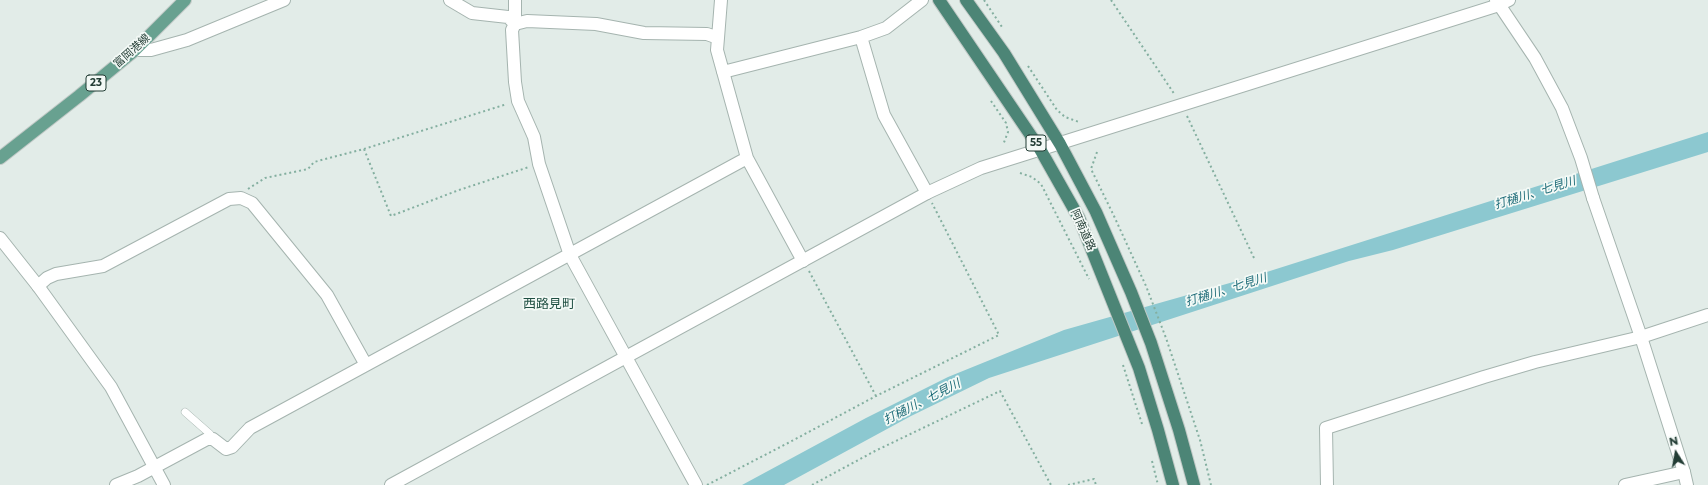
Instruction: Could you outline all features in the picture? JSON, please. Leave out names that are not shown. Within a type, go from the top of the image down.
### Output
[{"type":"highway","name":"阿南道路","points":[[939,0],[1040,149],[1079,218],[1139,368],[1173,485]]},
{"type":"highway","name":"阿南道路","points":[[966,0],[1004,53],[1060,144],[1096,212],[1131,292],[1151,343],[1179,430],[1194,485]]},
{"type":"main road","name":"富岡港線","points":[[0,158],[135,50],[185,0]]},
{"type":"street","points":[[135,50],[151,50],[187,40],[284,0]]},
{"type":"street","points":[[450,0],[472,13],[508,17],[515,24]]},
{"type":"street","points":[[515,0],[515,24],[512,30],[515,82],[518,101],[534,137],[539,164],[570,255],[696,485]]},
{"type":"street","points":[[721,0],[717,50],[747,158],[803,261]]},
{"type":"street","points":[[723,72],[861,37],[886,28],[922,0]]},
{"type":"street","points":[[390,485],[927,193],[981,168],[1182,106],[1501,2],[1535,58],[1562,108],[1581,158],[1687,485]]},
{"type":"street","points":[[515,24],[528,21],[596,24],[644,33],[707,34],[718,38]]},
{"type":"street","points":[[861,37],[884,115],[927,193]]},
{"type":"street","points":[[116,485],[155,467],[207,439],[213,439],[226,449],[232,447],[250,428],[747,158]]},
{"type":"street","points":[[38,286],[47,278],[56,274],[103,266],[229,199],[241,198],[252,203],[322,289],[366,365]]},
{"type":"street","points":[[0,238],[38,286],[110,387],[164,485]]},
{"type":"street","points":[[1326,485],[1326,428],[1528,364],[1640,337],[1708,314]]},
{"type":"street","points":[[1625,485],[1684,472]]},
{"type":"lane","points":[[185,412],[210,434],[213,439]]},
{"type":"path","points":[[1111,0],[1182,106],[1254,258]]},
{"type":"path","points":[[989,98],[1006,123],[1008,132],[1003,145]]},
{"type":"path","points":[[241,198],[243,192],[265,178],[308,169],[314,162],[364,149],[518,101]]},
{"type":"path","points":[[1052,102],[1057,110],[1066,117],[1080,122]]},
{"type":"path","points":[[364,149],[391,216],[459,190],[539,164]]},
{"type":"path","points":[[1097,152],[1091,169],[1146,286],[1166,338],[1200,440],[1211,485]]},
{"type":"path","points":[[1020,173],[1032,177],[1041,184],[1090,282]]},
{"type":"path","points":[[706,485],[876,396],[999,334],[927,193]]},
{"type":"path","points":[[803,261],[876,396]]},
{"type":"path","points":[[1122,362],[1143,426]]},
{"type":"path","points":[[812,485],[875,451],[1000,391],[1051,485]]},
{"type":"path","points":[[1151,455],[1158,485]]},
{"type":"path","points":[[1068,485],[1094,479],[1096,485]]},
{"type":"water","name":"打樋川、七見川","points":[[1708,132],[1708,152],[1393,250],[1349,261],[989,378],[911,416],[784,485],[742,485],[866,418],[948,377],[1064,330],[1251,277]]},
{"type":"district","name":"西路見町","points":[[549,304]]}]
